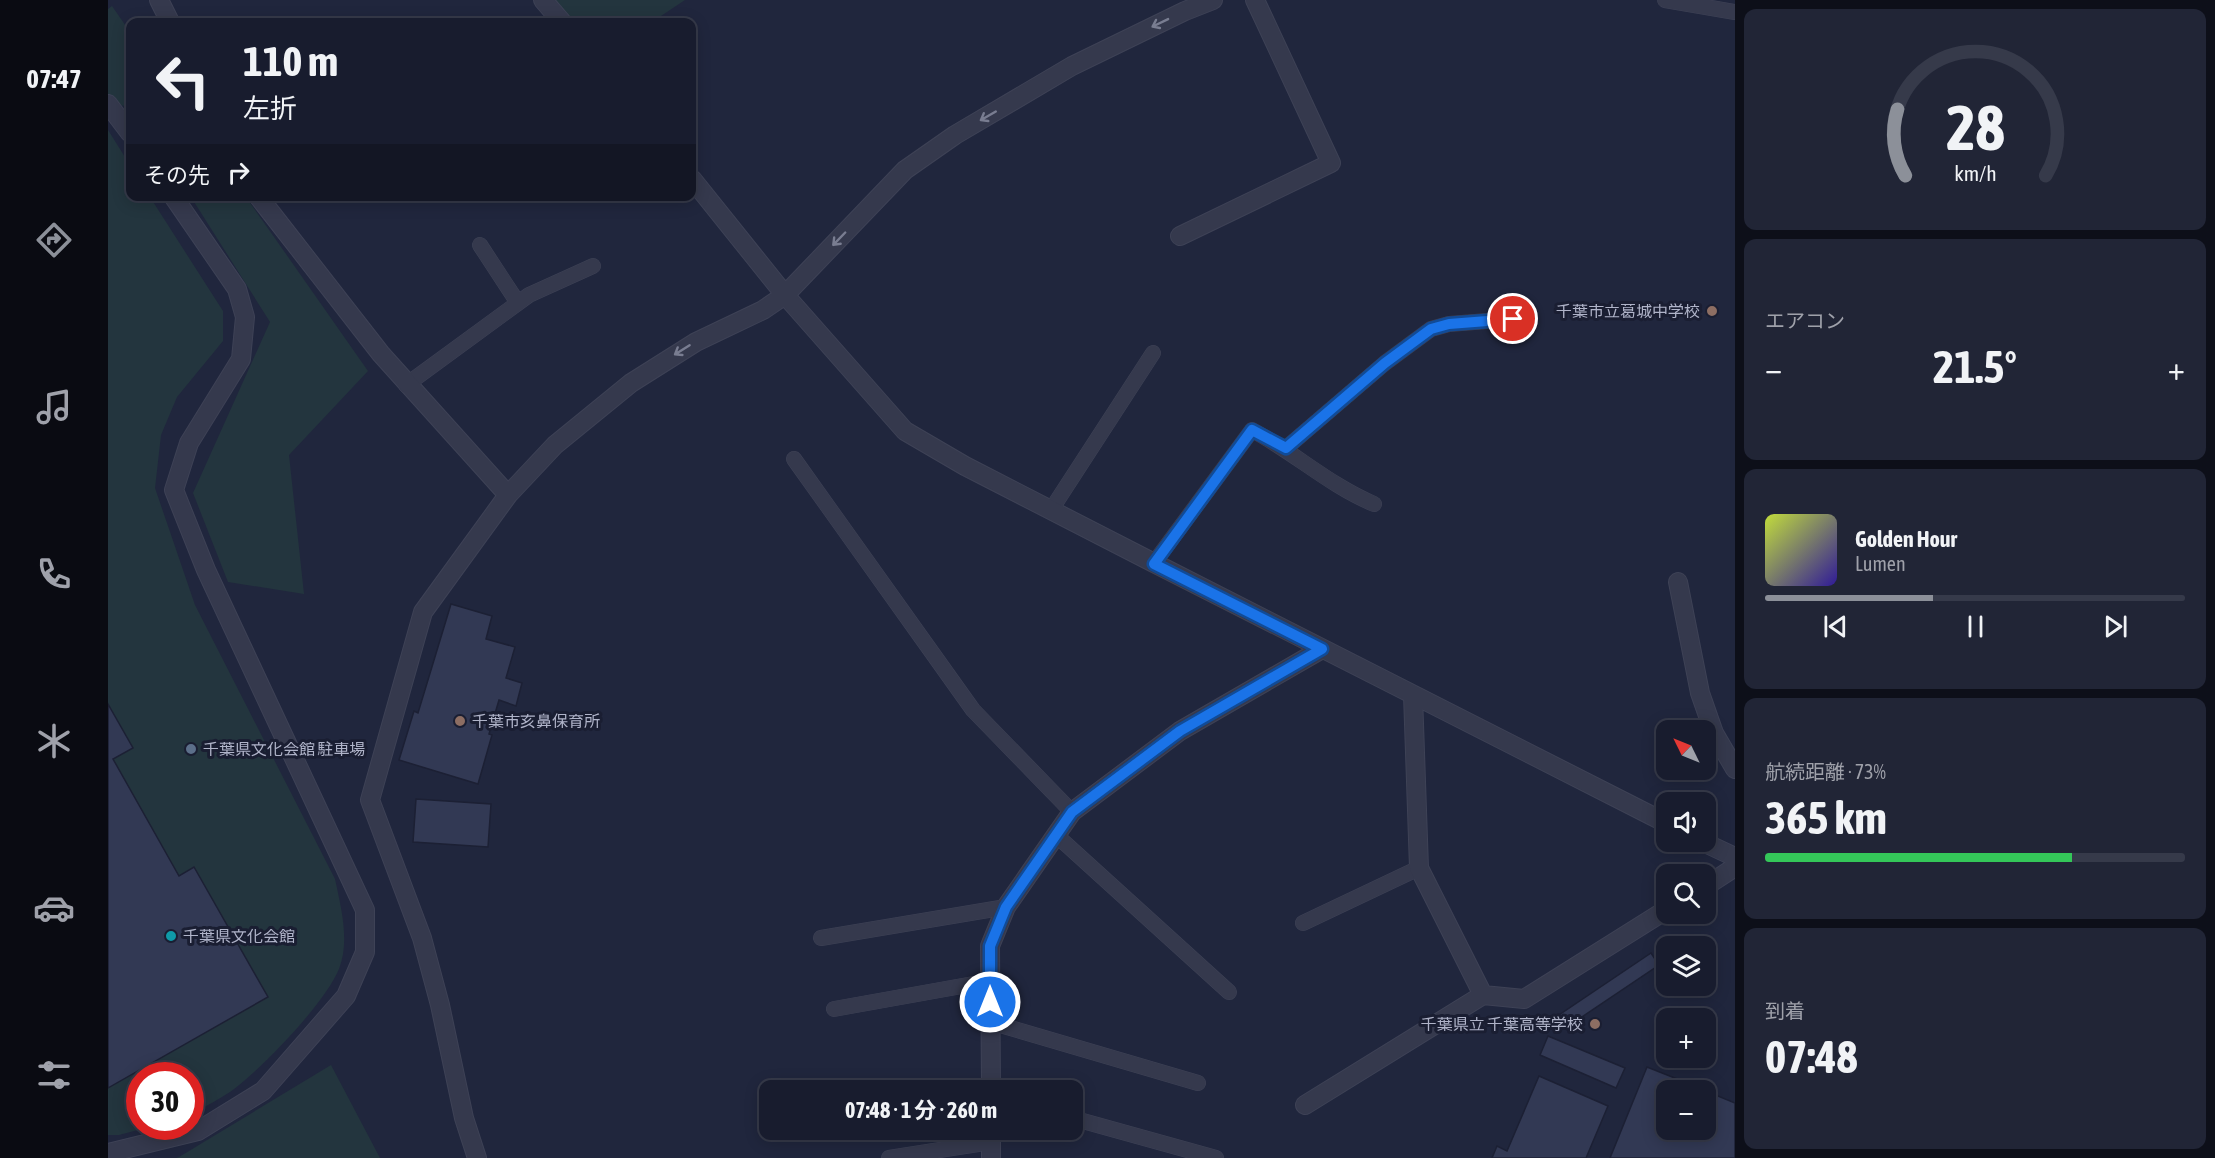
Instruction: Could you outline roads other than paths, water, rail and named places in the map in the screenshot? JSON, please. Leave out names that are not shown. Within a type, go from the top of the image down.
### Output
[{"type":"street","points":[[159,0],[168,18]]},
{"type":"street","points":[[543,0],[559,18]]},
{"type":"street","points":[[477,1158],[464,1118],[440,1005],[422,938],[370,800],[423,612],[508,495],[555,445],[631,383],[696,342],[764,310],[785,295],[905,170],[938,146],[1072,66],[1185,11],[1213,0]]},
{"type":"street","points":[[1180,236],[1331,163],[1254,0]]},
{"type":"street","points":[[108,104],[126,128]]},
{"type":"street","points":[[696,184],[785,295],[904,431],[1154,564],[1656,818]]},
{"type":"street","points":[[108,1153],[198,1131],[263,1091],[346,996],[365,952],[365,910],[206,570],[174,490],[189,443],[241,359],[245,317],[237,289],[177,201]]},
{"type":"street","points":[[262,201],[406,385],[508,495]]},
{"type":"street","points":[[1678,582],[1700,693],[1714,733],[1735,769]]},
{"type":"street","points":[[990,1080],[990,946],[1006,907],[1072,812],[1180,731],[1322,649]]},
{"type":"street","points":[[1413,695],[1419,868],[1483,995]]},
{"type":"street","points":[[1716,848],[1735,858]]},
{"type":"street","points":[[1716,879],[1735,867]]},
{"type":"street","points":[[1305,1105],[1483,995],[1524,999],[1656,916]]},
{"type":"lane","points":[[1665,0],[1735,12]]},
{"type":"lane","points":[[480,245],[518,303]]},
{"type":"lane","points":[[406,385],[529,295],[593,266]]},
{"type":"lane","points":[[1286,448],[1385,363],[1431,329],[1449,324],[1513,319]]},
{"type":"lane","points":[[1051,510],[1153,353]]},
{"type":"lane","points":[[1154,564],[1252,430],[1286,448],[1344,492],[1374,504]]},
{"type":"lane","points":[[794,459],[974,710],[1072,812]]},
{"type":"lane","points":[[1056,835],[1229,992]]},
{"type":"lane","points":[[1303,923],[1419,868]]},
{"type":"lane","points":[[821,938],[1006,907]]},
{"type":"lane","points":[[834,1009],[990,981]]},
{"type":"lane","points":[[990,1022],[1198,1083]]},
{"type":"lane","points":[[1083,1121],[1216,1158]]},
{"type":"lane","points":[[889,1158],[991,1143]]},
{"type":"place","name":"千葉市立葛城中学校","points":[[1712,311]]},
{"type":"place","name":"千葉市亥鼻保育所","points":[[460,721]]},
{"type":"place","name":"千葉県文化会館 駐車場","points":[[191,749]]},
{"type":"place","name":"千葉県文化会館","points":[[171,936]]},
{"type":"place","name":"千葉県立 千葉高等学校","points":[[1595,1024]]}]
